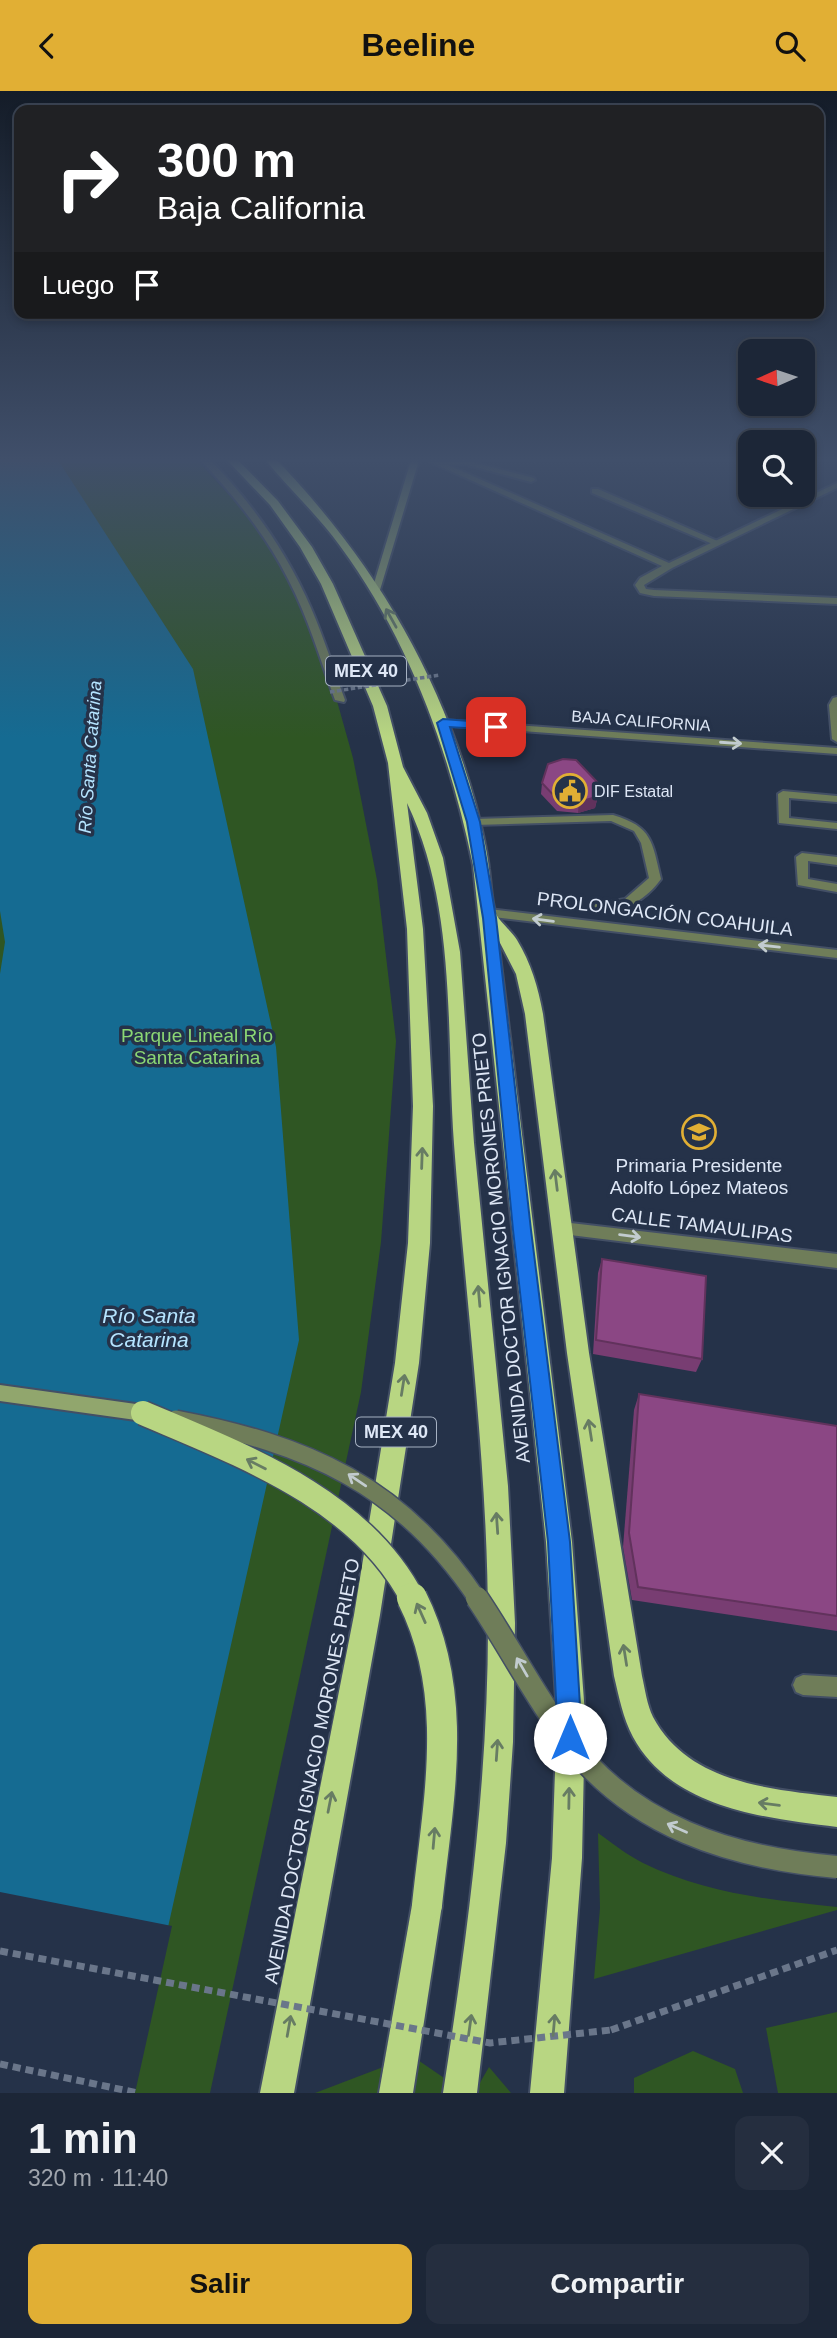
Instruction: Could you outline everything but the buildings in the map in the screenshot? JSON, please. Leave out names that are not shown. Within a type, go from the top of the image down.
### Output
[{"type":"highway","name":"AVENIDA DOCTOR IGNACIO MORONES PRIETO","points":[[277,2093],[367,1615],[407,1363],[419,1243],[423,1106],[416,956],[395,763],[373,686],[321,573],[307,550]]},
{"type":"highway","name":"AVENIDA DOCTOR IGNACIO MORONES PRIETO","points":[[349,550],[376,590],[443,723],[474,822],[489,915],[522,1230],[559,1542],[571,1714],[567,1858],[547,2093]]},
{"type":"highway","points":[[395,763],[417,801],[431,839],[450,938],[464,1141],[490,1407],[499,1554],[501,1693],[496,1769],[479,1964],[460,2093]]},
{"type":"highway","points":[[489,915],[515,947],[525,970],[534,1014],[578,1353],[628,1676],[641,1723],[664,1753],[689,1775],[718,1790],[753,1802],[837,1812]]},
{"type":"highway","points":[[144,1413],[260,1465],[349,1520],[385,1554],[412,1593],[430,1635],[440,1683],[442,1735],[427,1905],[396,2093]]},
{"type":"main road","points":[[376,590],[388,550]]},
{"type":"main road","points":[[0,1394],[144,1413]]},
{"type":"street","points":[[275,550],[302,596],[340,699]]},
{"type":"street","points":[[633,550],[668,566]]},
{"type":"street","points":[[702,550],[643,580],[639,588],[665,594],[837,601]]},
{"type":"street","points":[[837,700],[834,705],[837,739]]},
{"type":"street","name":"BAJA CALIFORNIA","points":[[443,723],[837,751]]},
{"type":"street","points":[[837,799],[783,794],[783,821],[837,826]]},
{"type":"street","points":[[474,822],[613,818],[638,829],[648,843],[656,879],[639,898],[626,905],[596,908]]},
{"type":"street","points":[[837,861],[802,857],[802,882],[837,888]]},
{"type":"street","name":"PROLONGACIÓN COAHUILA","points":[[489,915],[837,954]]},
{"type":"street","name":"CALLE TAMAULIPAS","points":[[562,1228],[837,1261]]},
{"type":"street","points":[[144,1413],[257,1435],[307,1453],[350,1475],[392,1504],[433,1542],[464,1578],[493,1618],[569,1742],[610,1785],[661,1821],[721,1848],[787,1863],[837,1867]]},
{"type":"street","points":[[803,1685],[837,1687]]},
{"type":"path","points":[[330,692],[440,675]]},
{"type":"path","points":[[0,1951],[490,2043],[611,2030],[837,1950]]},
{"type":"path","points":[[0,2064],[138,2093]]},
{"type":"green space","name":"Río Santa Catarina","points":[[0,550],[272,550],[297,590],[328,669],[353,758],[377,880],[396,1041],[381,1242],[361,1392],[210,2093],[0,2093]]},
{"type":"green space","points":[[598,1833],[643,1863],[690,1882],[738,1894],[837,1907],[837,1910],[594,1979],[600,1908]]},
{"type":"green space","points":[[837,2012],[837,2093],[778,2093],[766,2028]]},
{"type":"green space","points":[[693,2051],[735,2069],[743,2093],[634,2093],[634,2078]]},
{"type":"green space","points":[[412,2056],[466,2093],[315,2093]]},
{"type":"green space","points":[[489,2067],[511,2093],[474,2093]]},
{"type":"water","name":"Río Santa Catarina","points":[[0,550],[116,550],[193,669],[276,1047],[299,1340],[131,2093],[0,2093],[0,974],[5,942],[0,911]]},
{"type":"pier","points":[[0,1892],[172,1926],[135,2093],[0,2093]]},
{"type":"place","name":"DIF Estatal","points":[[570,791]]},
{"type":"place","name":"Primaria Presidente Adolfo López Mateos","points":[[699,1132]]},
{"type":"route","points":[[496,727],[443,723],[474,822],[489,918],[559,1542],[571,1714],[570,1738]]},
{"type":"park label","name":"Parque Lineal Río Santa Catarina","points":[[197,1046]]}]
